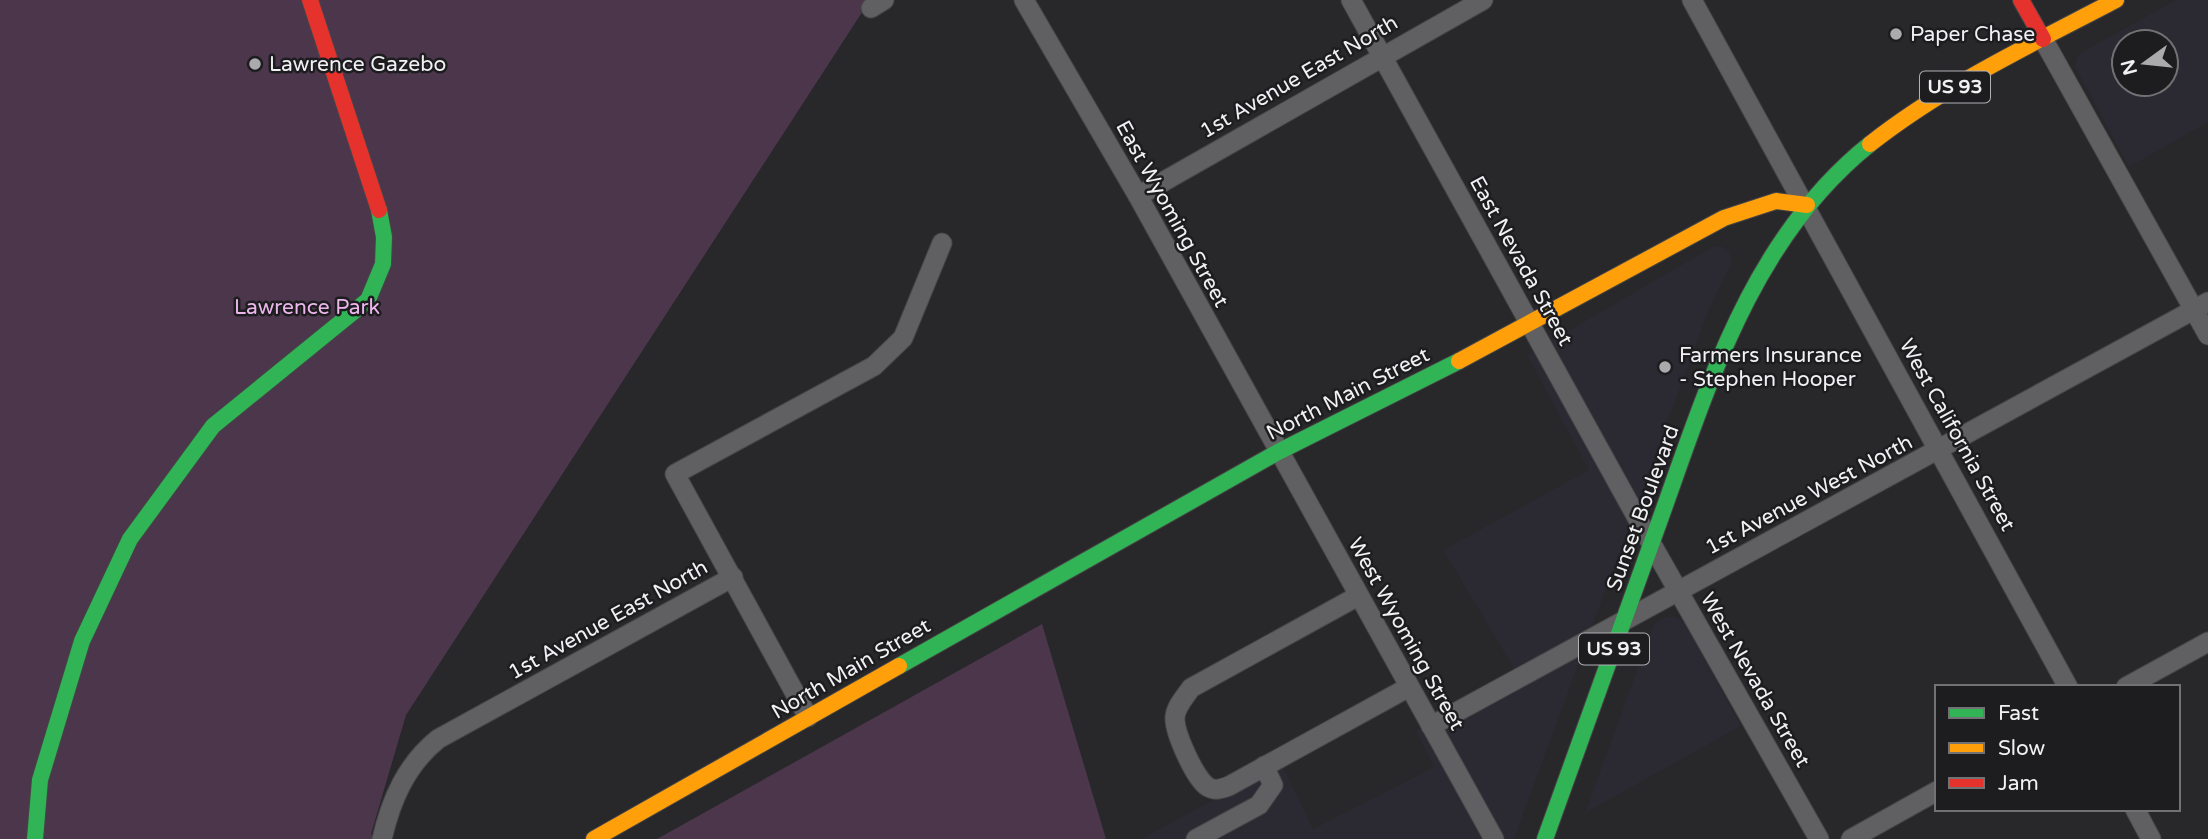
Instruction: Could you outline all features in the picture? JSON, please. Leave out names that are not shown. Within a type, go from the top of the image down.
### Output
[{"type":"street","points":[[35,839],[40,780],[82,641],[130,539],[213,426],[368,300],[383,264],[384,237],[376,196],[310,0]]},
{"type":"street","name":"East Wyoming Street","points":[[1024,0],[1138,196],[1278,452]]},
{"type":"street","name":"East Nevada Street","points":[[1351,0],[1651,543]]},
{"type":"street","name":"1st Avenue East North","points":[[1138,196],[1483,0]]},
{"type":"street","name":"West California Street","points":[[1692,0],[1807,205],[2067,685]]},
{"type":"street","points":[[2021,0],[2201,306],[2208,335]]},
{"type":"street","name":"US 93","points":[[1807,205],[1856,156],[1893,126],[1975,75],[2116,0]]},
{"type":"street","name":"North Main Street","points":[[594,839],[1278,452],[1530,325],[1724,218],[1776,201],[1807,205]]},
{"type":"street","name":"Sunset Boulevard","points":[[1545,839],[1651,543],[1741,309],[1778,244],[1807,205]]},
{"type":"street","name":"1st Avenue East North","points":[[382,839],[400,784],[422,751],[438,739],[733,577],[675,474],[874,366],[904,338],[942,243]]},
{"type":"street","name":"1st Avenue West North","points":[[1431,726],[1625,618],[1940,451],[2201,306]]},
{"type":"street","name":"West Wyoming Street","points":[[1278,452],[1494,839]]},
{"type":"street","name":"West Nevada Street","points":[[1651,543],[1819,839]]},
{"type":"street","points":[[733,577],[808,717]]},
{"type":"street","points":[[1358,596],[1200,681],[1179,706],[1176,724],[1195,771],[1206,786],[1219,789],[1409,687]]},
{"type":"street","points":[[2130,685],[2208,642]]},
{"type":"street","points":[[1196,839],[1266,798],[1273,785],[1265,766]]},
{"type":"street","points":[[1851,839],[1935,792]]},
{"type":"street","points":[[2136,811],[2151,839]]},
{"type":"shaded area","points":[[2176,0],[2208,0],[2208,122],[2129,167],[2075,67],[2076,59],[2082,52],[2110,37],[2110,98],[2180,98],[2180,28],[2125,28]]},
{"type":"shaded area","points":[[1721,246],[1729,252],[1732,262],[1709,309],[1514,839],[1141,839],[1281,763],[1313,829],[1434,767],[1416,731],[1516,672],[1443,550],[1589,470],[1527,355],[1712,247]]},
{"type":"shaded area","points":[[1665,617],[1674,617],[1684,622],[1741,726],[1585,813],[1654,624]]},
{"type":"green space","name":"Lawrence Park","points":[[0,0],[870,0],[406,715],[371,834],[374,839],[0,839]]},
{"type":"green space","points":[[1042,624],[1106,839],[657,839]]},
{"type":"traffic: fast","points":[[1545,839],[1692,431],[1735,325],[1761,275],[1792,227],[1827,183],[1870,144]]},
{"type":"traffic: fast","points":[[35,839],[40,780],[82,641],[130,539],[213,426],[368,300],[383,264],[384,237],[379,210]]},
{"type":"traffic: fast","points":[[899,666],[1278,452],[1459,361]]},
{"type":"traffic: slow","points":[[1870,144],[1959,84],[2116,0]]},
{"type":"traffic: slow","points":[[1459,361],[1724,218],[1776,201],[1807,205]]},
{"type":"traffic: slow","points":[[594,839],[899,666]]},
{"type":"traffic: jam","points":[[310,0],[379,210]]},
{"type":"traffic: jam","points":[[2021,0],[2043,39]]},
{"type":"place","name":"Paper Chase","points":[[1896,34]]},
{"type":"place","name":"Lawrence Gazebo","points":[[255,64]]},
{"type":"place","name":"Farmers Insurance - Stephen Hooper","points":[[1665,367]]}]
